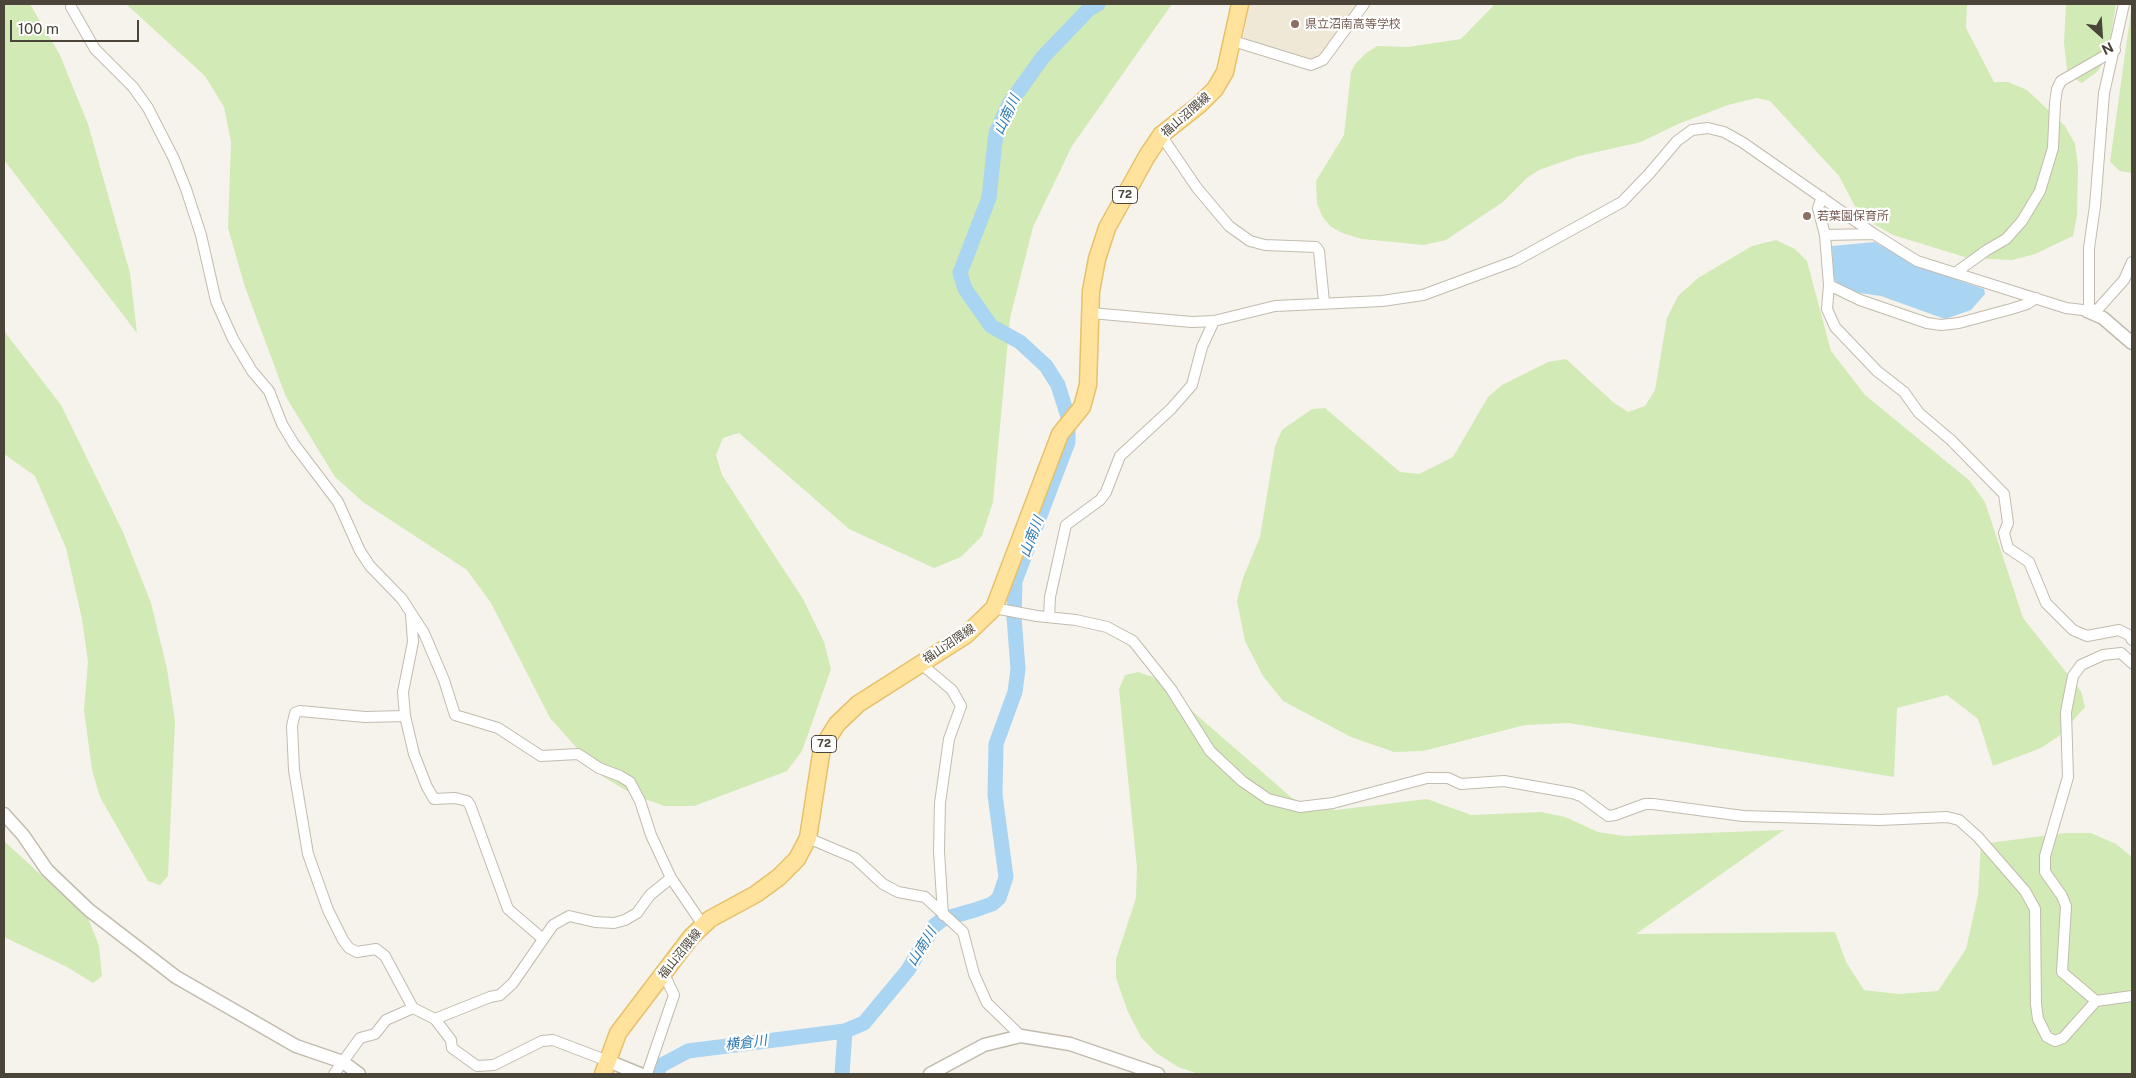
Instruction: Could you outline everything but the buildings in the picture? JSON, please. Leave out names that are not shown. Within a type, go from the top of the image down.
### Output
[{"type":"main road","name":"福山沼隈線","points":[[606,1068],[618,1033],[678,953],[703,925],[779,877],[797,859],[808,838],[822,748],[837,724],[858,704],[966,635],[994,608],[1070,421],[1082,407],[1088,385],[1091,291],[1097,259],[1107,228],[1146,156],[1161,134],[1199,105],[1215,89],[1225,72],[1240,4]]},
{"type":"street","points":[[1233,41],[1311,65],[1323,60],[1364,4]]},
{"type":"street","points":[[2088,311],[2089,248],[2095,206],[2104,93],[2124,4]]},
{"type":"street","points":[[71,7],[95,49],[133,87],[148,108],[174,159],[201,235],[216,301],[233,339],[252,371],[269,391],[282,424],[294,444],[338,502],[360,550],[370,566],[410,610],[424,633],[444,680],[455,715],[498,728],[541,756],[578,754],[599,768],[630,782],[640,802],[651,835],[671,878],[703,925]]},
{"type":"street","points":[[1955,274],[1986,250],[2006,239],[2022,221],[2040,191],[2053,148],[2054,103],[2057,89],[2061,82],[2115,50]]},
{"type":"street","points":[[1091,313],[1192,322],[1214,321],[1275,306],[1324,302],[1382,301],[1423,294],[1515,261],[1622,202],[1677,141],[1692,130],[1708,128],[1724,132],[1874,234],[1918,261],[2066,308],[2088,311],[2103,318],[2132,342]]},
{"type":"street","points":[[1161,134],[1197,188],[1229,226],[1250,241],[1265,245],[1316,247],[1319,251],[1324,302]]},
{"type":"street","points":[[1822,198],[1818,208],[1824,234],[1829,285],[1827,309],[1835,327],[1877,371],[1904,392],[1919,413],[1951,440],[2004,494],[2008,523],[2004,533],[2008,548],[2029,562],[2046,603],[2073,630],[2086,636],[2119,630],[2129,635],[2132,640]]},
{"type":"street","points":[[1824,234],[1874,234]]},
{"type":"street","points":[[2088,311],[2098,309],[2124,280],[2132,262]]},
{"type":"street","points":[[1829,285],[1860,300],[1927,322],[1942,325],[1959,323],[2011,309],[2027,304],[2036,298]]},
{"type":"street","points":[[1049,617],[1050,597],[1066,525],[1100,500],[1106,492],[1120,456],[1171,409],[1192,385],[1202,347],[1214,321]]},
{"type":"street","points":[[994,608],[1107,627],[1133,641],[1171,689],[1210,750],[1242,781],[1268,799],[1292,805],[1333,804],[1427,778],[1448,778],[1461,784],[1504,781],[1572,793],[1581,796],[1608,816],[1645,804],[1653,804],[1743,816],[1880,820],[1947,817],[1959,820],[1978,837],[2025,890],[2035,908],[2036,1004],[2038,1019],[2047,1038],[2055,1041],[2063,1038],[2096,1001],[2132,996]]},
{"type":"street","points":[[410,610],[413,642],[403,692],[405,716],[414,754],[431,796],[434,799],[455,798],[467,801],[470,805],[508,909],[543,939]]},
{"type":"street","points":[[2096,1001],[2062,972],[2066,906],[2062,896],[2045,872],[2045,856],[2068,776],[2066,712],[2072,676],[2081,665],[2103,655],[2121,653],[2132,663]]},
{"type":"street","points":[[920,663],[952,690],[961,706],[949,739],[940,803],[939,851],[943,914]]},
{"type":"street","points":[[405,716],[365,717],[300,711],[294,713],[292,726],[294,770],[307,846],[328,910],[349,948],[357,952],[376,949],[385,956],[413,1008],[435,1019],[450,1040],[452,1048],[477,1066],[494,1065],[542,1041],[553,1040],[606,1068],[640,1074]]},
{"type":"street","points":[[4,814],[24,835],[47,870],[89,910],[176,978],[296,1046],[343,1062],[359,1074]]},
{"type":"street","points":[[808,838],[855,858],[883,884],[898,892],[925,897],[964,932],[974,974],[988,1003],[1021,1036]]},
{"type":"street","points":[[435,1019],[490,997],[500,995],[513,983],[553,925],[568,916],[595,922],[614,923],[625,920],[637,913],[650,895],[671,878]]},
{"type":"street","points":[[647,1074],[674,995],[664,974]]},
{"type":"street","points":[[334,1074],[360,1038],[374,1034],[386,1020],[413,1008]]},
{"type":"street","points":[[930,1074],[984,1045],[1021,1036],[1070,1044],[1158,1074]]},
{"type":"shaded area","name":"県立沼南高等学校","points":[[1249,4],[1358,4],[1320,59],[1314,62],[1243,41]]},
{"type":"green space","points":[[4,4],[30,4],[60,55],[88,124],[130,273],[137,333],[4,160]]},
{"type":"green space","points":[[126,4],[1172,4],[1072,146],[1033,227],[1010,318],[993,502],[982,536],[961,557],[934,568],[849,529],[739,433],[723,438],[716,455],[722,475],[803,599],[824,642],[831,669],[802,751],[787,771],[694,806],[664,806],[632,794],[602,776],[550,718],[491,603],[467,570],[363,502],[335,477],[286,397],[245,287],[228,228],[231,142],[224,107],[205,76]]},
{"type":"green space","points":[[1495,4],[1967,4],[1966,28],[1994,82],[2008,82],[2027,90],[2065,126],[2075,144],[2078,166],[2077,216],[2073,236],[2035,254],[2012,260],[1968,258],[1893,235],[1860,216],[1839,176],[1770,101],[1757,98],[1728,105],[1678,124],[1641,142],[1579,156],[1539,170],[1527,178],[1503,202],[1446,240],[1424,245],[1362,239],[1342,233],[1330,226],[1322,216],[1317,203],[1316,181],[1344,135],[1351,72],[1355,64],[1377,46],[1408,47],[1461,39]]},
{"type":"green space","points":[[2066,4],[2116,4],[2108,53],[2098,71],[2082,83],[2070,76],[2067,70],[2064,43]]},
{"type":"green space","points":[[2132,4],[2132,173],[2120,171],[2110,162]]},
{"type":"green space","points":[[1776,240],[1795,249],[1807,261],[1831,351],[1865,395],[1970,481],[1985,502],[2023,618],[2081,691],[2085,707],[2059,736],[2041,748],[1993,766],[1978,719],[1947,695],[1897,708],[1894,777],[1569,723],[1525,725],[1423,751],[1394,752],[1351,737],[1283,701],[1263,676],[1245,641],[1237,601],[1243,578],[1260,537],[1275,446],[1282,430],[1312,409],[1325,408],[1400,472],[1419,474],[1453,457],[1488,397],[1502,385],[1548,362],[1566,359],[1613,402],[1628,412],[1645,406],[1655,390],[1667,318],[1678,296],[1698,278],[1752,246]]},
{"type":"green space","points":[[4,331],[61,405],[123,532],[151,603],[167,669],[175,721],[168,876],[160,885],[148,881],[100,797],[92,770],[84,710],[88,662],[82,619],[66,548],[35,476],[4,454]]},
{"type":"green space","points":[[1138,672],[1153,677],[1292,798],[1311,807],[1336,810],[1427,799],[1471,815],[1541,812],[1565,817],[1598,832],[1624,836],[1784,830],[1636,934],[1835,932],[1846,962],[1864,990],[1898,994],[1938,991],[1966,949],[1978,895],[1981,844],[2066,833],[2091,833],[2116,844],[2132,857],[2132,1074],[1199,1074],[1178,1067],[1156,1053],[1141,1037],[1128,1012],[1116,978],[1116,959],[1136,898],[1137,868],[1119,689],[1125,675]]},
{"type":"green space","points":[[4,841],[88,918],[99,946],[102,976],[93,983],[67,967],[4,937]]},
{"type":"water","points":[[1875,242],[1917,266],[1984,289],[1985,294],[1971,310],[1945,319],[1881,296],[1845,291],[1833,277],[1832,246]]},
{"type":"waterway","name":"山南川","points":[[657,1074],[660,1066],[688,1051],[845,1031],[864,1023],[908,970],[934,926],[943,919],[992,904],[999,898],[1006,877],[995,795],[996,744],[1015,692],[1018,669],[1014,617],[1015,581],[1068,442],[1068,417],[1058,385],[1046,366],[1020,342],[991,326],[965,289],[960,273],[989,198],[996,133],[1009,104],[1043,57],[1089,9],[1098,4]]},
{"type":"waterway","name":"山南川","points":[[842,1074],[845,1031]]},
{"type":"place","name":"県立沼南高等学校","points":[[1295,24]]},
{"type":"place","name":"若葉園保育所","points":[[1807,216]]},
{"type":"water label","name":"横倉川","points":[[746,1043]]}]
